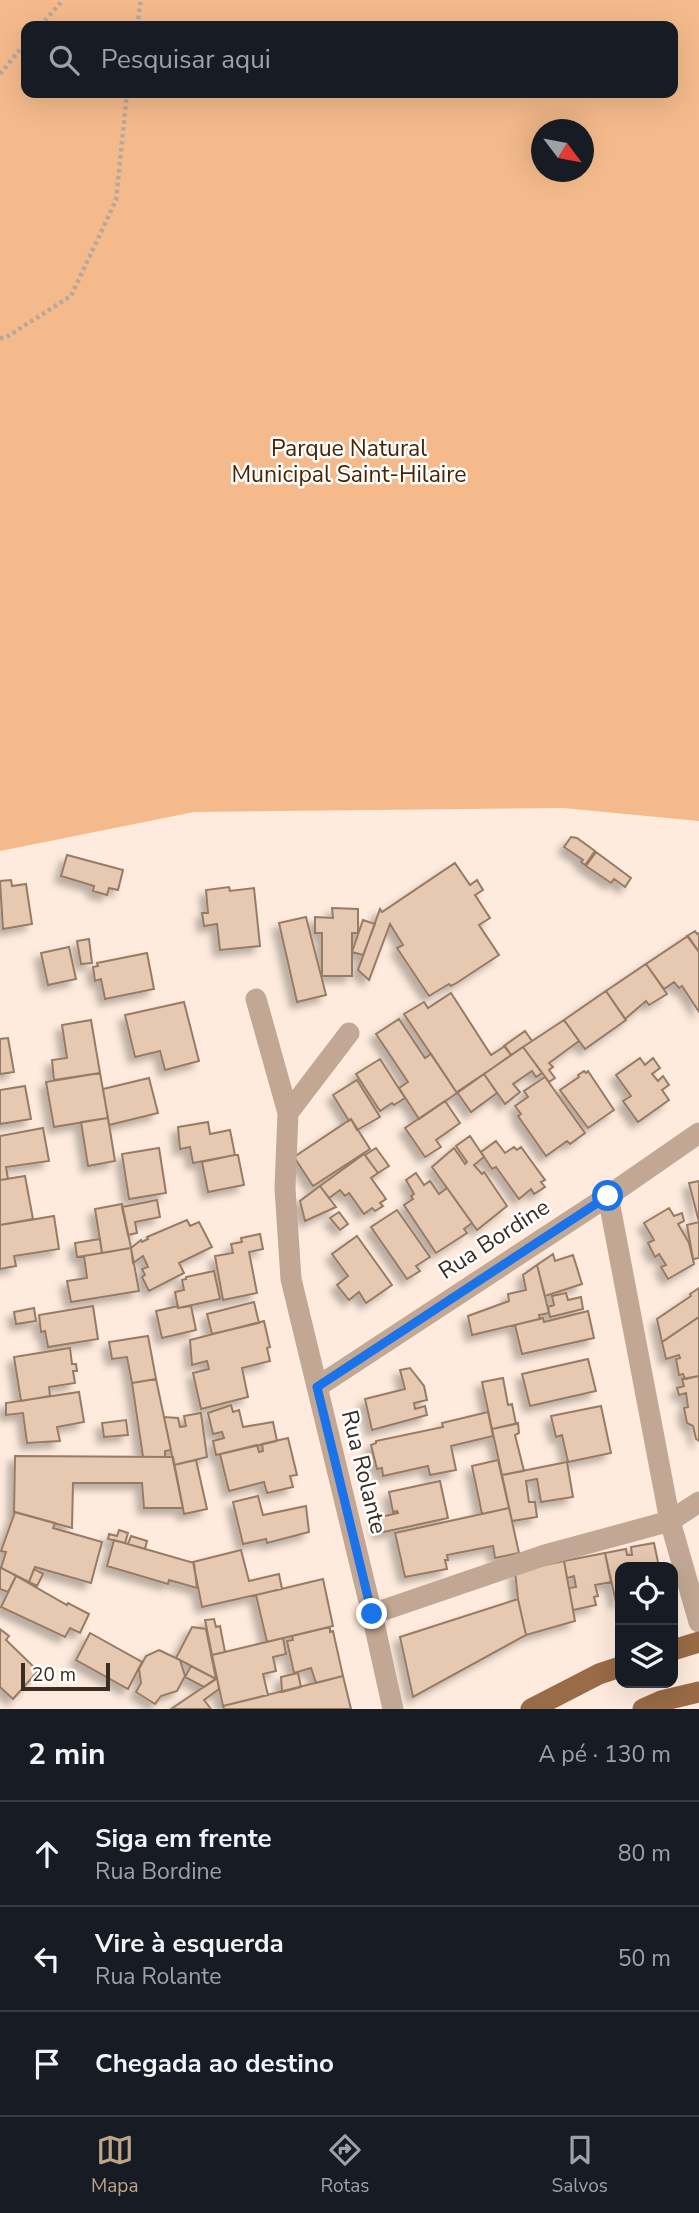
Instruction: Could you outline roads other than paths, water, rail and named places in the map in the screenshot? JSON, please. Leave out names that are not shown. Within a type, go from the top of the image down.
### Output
[{"type":"main road","points":[[678,1648],[699,1642]]},
{"type":"main road","points":[[531,1709],[599,1674],[615,1669]]},
{"type":"main road","points":[[643,1709],[661,1701],[699,1692]]},
{"type":"street","name":"Rua Rolante","points":[[256,999],[288,1113],[285,1188],[291,1279],[393,1709]]},
{"type":"street","points":[[288,1113],[349,1033]]},
{"type":"street","name":"Rua Bordine","points":[[317,1387],[699,1133]]},
{"type":"street","points":[[608,1196],[670,1521],[699,1622]]},
{"type":"street","points":[[372,1614],[545,1555],[670,1521],[699,1503]]},
{"type":"park label","name":"Parque Natural Municipal Saint-Hilaire","points":[[349,461]]}]
